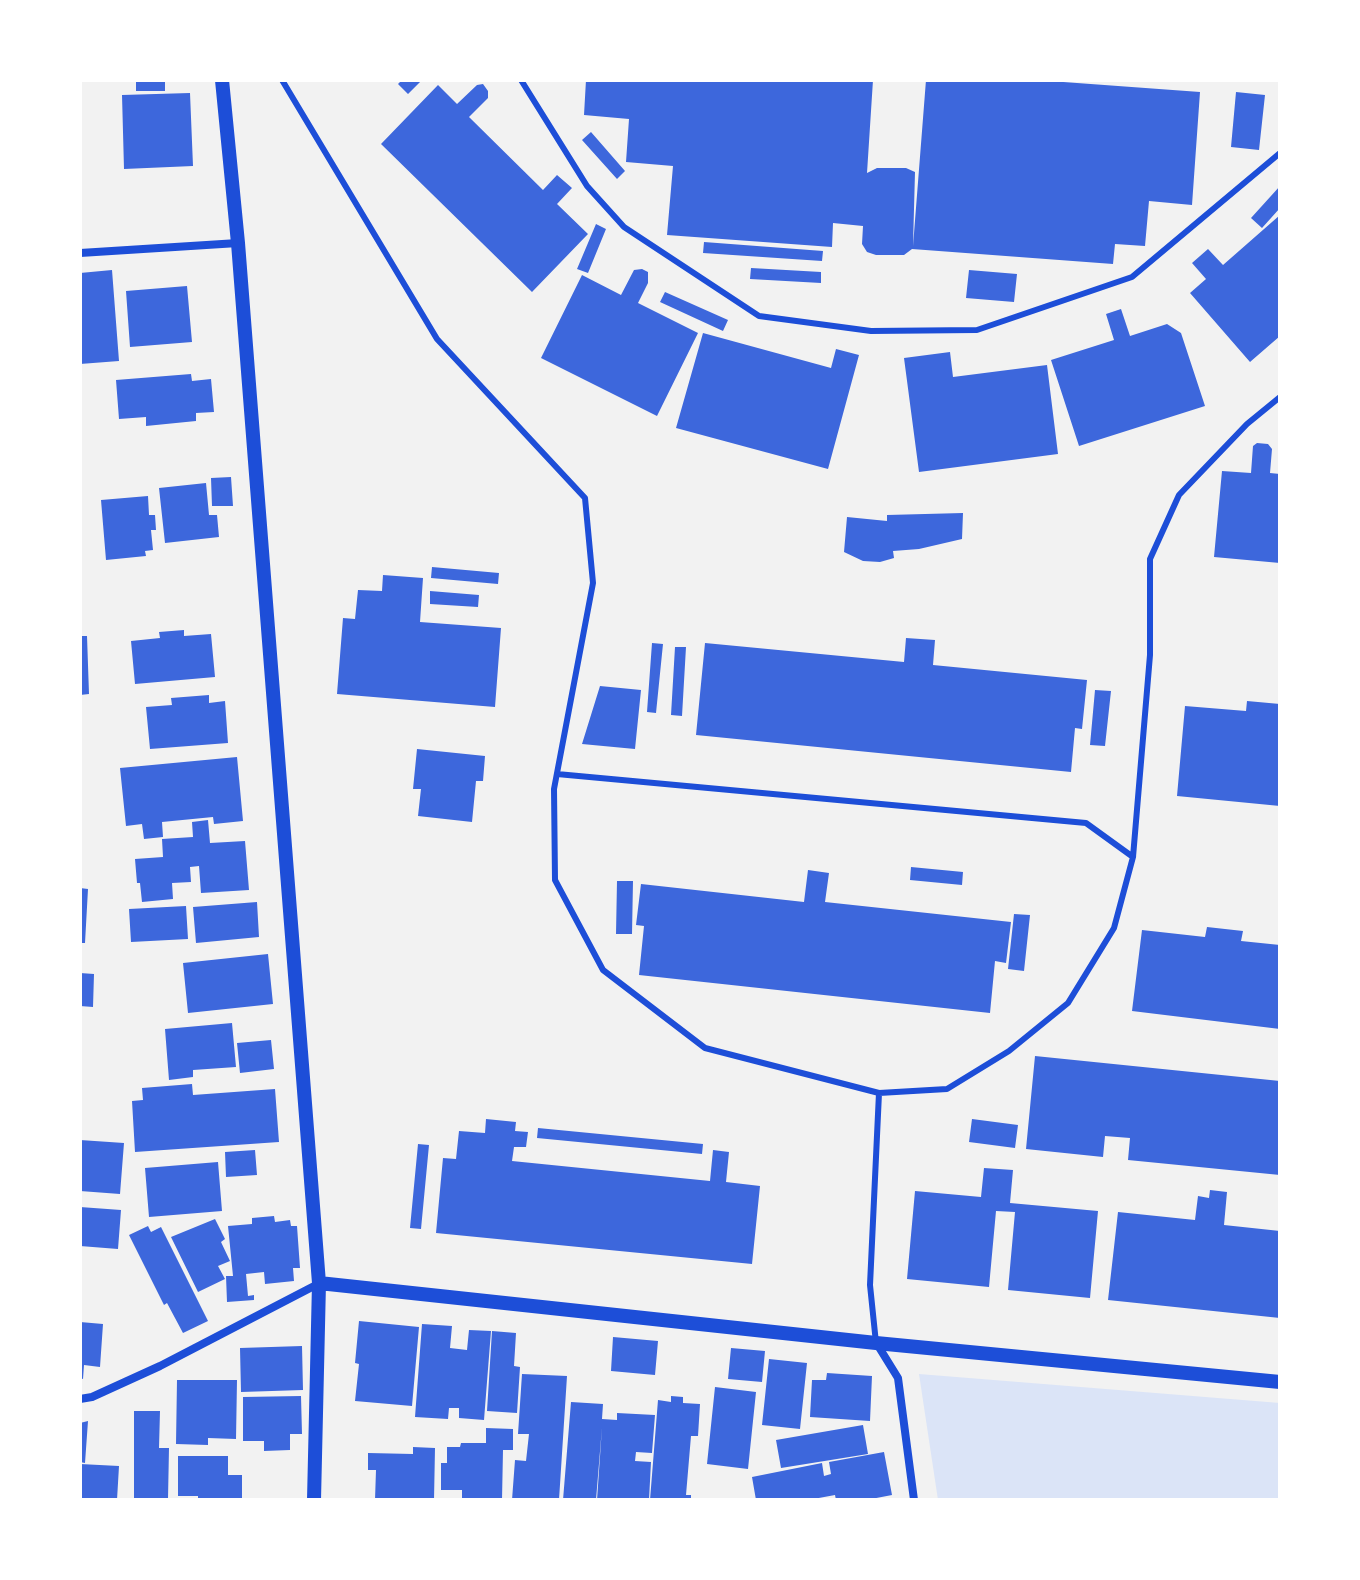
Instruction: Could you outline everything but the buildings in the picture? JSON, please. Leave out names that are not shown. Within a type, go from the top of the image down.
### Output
[{"type":"street","points":[[222,80],[238,243],[319,1283],[314,1500]]},
{"type":"street","points":[[80,253],[238,243]]},
{"type":"street","points":[[80,1399],[92,1397],[160,1366],[319,1283],[876,1343],[1280,1382]]},
{"type":"street","points":[[876,1343],[898,1378],[914,1500]]},
{"type":"lane","points":[[282,80],[437,339],[585,498],[593,583],[554,789],[555,880],[603,970],[705,1048],[879,1093],[947,1089],[1009,1051],[1068,1003],[1114,928],[1133,857],[1150,655],[1150,559],[1179,495],[1247,424],[1280,397]]},
{"type":"lane","points":[[521,80],[587,186],[624,227],[759,316],[871,331],[977,330],[1132,277],[1280,153]]},
{"type":"lane","points":[[557,774],[1086,823],[1133,857]]},
{"type":"lane","points":[[876,1343],[870,1285],[879,1093]]},
{"type":"shaded area","points":[[919,1374],[1280,1403],[1280,1500],[938,1500]]}]
